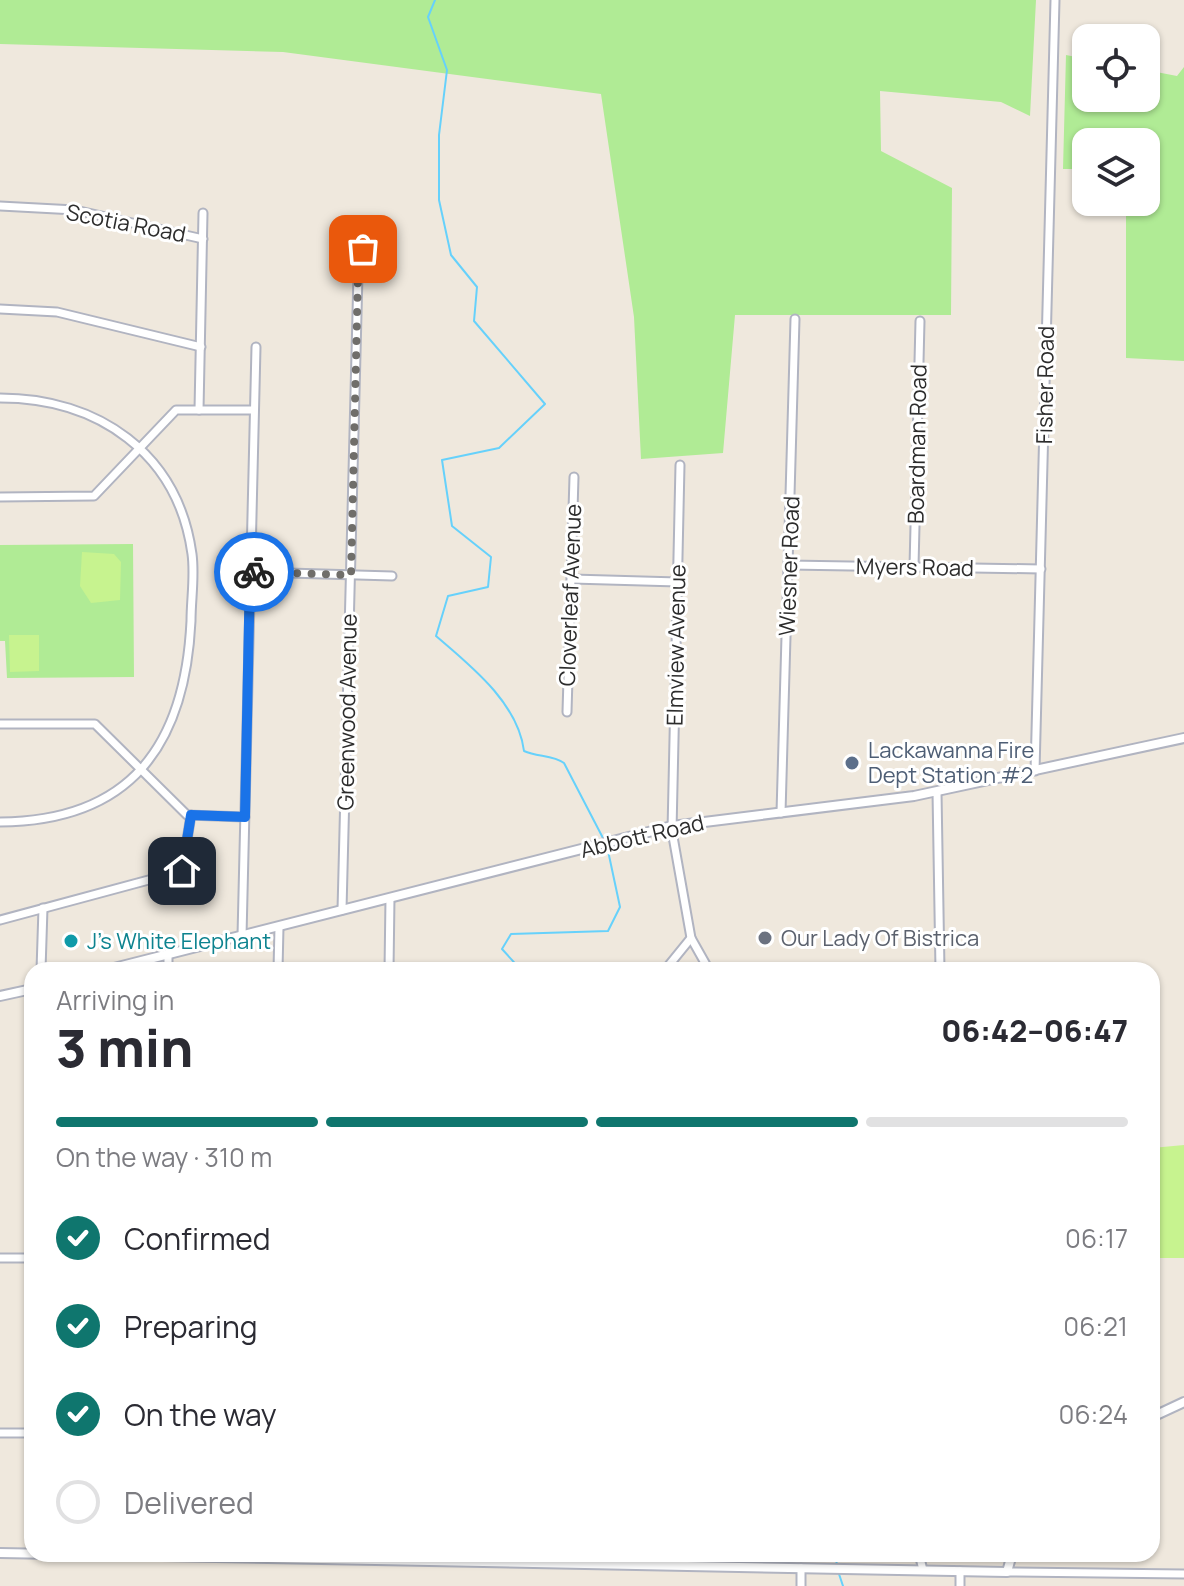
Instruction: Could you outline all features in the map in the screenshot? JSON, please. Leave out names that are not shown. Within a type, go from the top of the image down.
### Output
[{"type":"street","name":"Fisher Road","points":[[1035,771],[1055,0]]},
{"type":"street","name":"Scotia Road","points":[[0,206],[75,210],[203,239]]},
{"type":"street","points":[[199,410],[203,213]]},
{"type":"street","name":"Greenwood Avenue","points":[[342,910],[358,274]]},
{"type":"street","points":[[0,309],[57,312],[201,347]]},
{"type":"street","name":"Wiesner Road","points":[[781,813],[795,319]]},
{"type":"street","name":"Boardman Road","points":[[914,567],[920,321]]},
{"type":"street","points":[[242,936],[256,347]]},
{"type":"street","points":[[0,398],[38,399],[78,409],[114,427],[140,449],[176,499],[189,539],[193,565],[185,686],[167,732],[141,770],[102,800],[76,812],[39,820],[0,822]]},
{"type":"street","points":[[0,497],[94,496],[176,410],[253,410]]},
{"type":"street","name":"Elmview Avenue","points":[[680,465],[672,826],[681,900],[691,938],[704,962]]},
{"type":"street","name":"Cloverleaf Avenue","points":[[567,712],[574,477]]},
{"type":"street","name":"Myers Road","points":[[789,565],[1041,569]]},
{"type":"street","points":[[250,572],[392,576]]},
{"type":"street","points":[[572,579],[678,582]]},
{"type":"street","points":[[0,724],[95,724],[191,815],[245,817]]},
{"type":"street","name":"Abbott Road","points":[[137,962],[672,826],[937,792],[1184,738]]},
{"type":"street","points":[[937,792],[940,962]]},
{"type":"street","points":[[0,920],[182,871],[191,815]]},
{"type":"street","points":[[389,962],[390,898]]},
{"type":"street","points":[[41,909],[41,962]]},
{"type":"street","points":[[278,962],[279,927]]},
{"type":"street","points":[[672,962],[691,938]]},
{"type":"street","points":[[168,954],[168,962]]},
{"type":"street","points":[[0,996],[24,991]]},
{"type":"street","points":[[0,1258],[24,1258]]},
{"type":"street","points":[[1160,1413],[1184,1402]]},
{"type":"street","points":[[0,1433],[24,1433]]},
{"type":"street","points":[[0,1553],[24,1553]]},
{"type":"street","points":[[571,1562],[1184,1574]]},
{"type":"street","points":[[921,1562],[923,1570]]},
{"type":"street","points":[[1007,1572],[1010,1562]]},
{"type":"street","points":[[801,1568],[801,1586]]},
{"type":"street","points":[[960,1571],[960,1586]]},
{"type":"green space","points":[[0,0],[1036,0],[1030,116],[1001,102],[880,91],[881,151],[952,188],[951,315],[735,315],[723,453],[641,459],[634,317],[601,94],[283,52],[0,44]]},
{"type":"green space","points":[[1066,55],[1072,56],[1072,112],[1160,112],[1160,73],[1177,76],[1184,67],[1184,361],[1126,358],[1126,216],[1160,216],[1160,128],[1072,128],[1072,169],[1063,169]]},
{"type":"green space","points":[[133,544],[134,677],[7,678],[5,641],[0,641],[0,545]]},
{"type":"green space","points":[[82,552],[114,554],[121,562],[120,600],[91,603],[80,586]]},
{"type":"green space","points":[[9,635],[39,635],[39,671],[10,672]]},
{"type":"green space","points":[[1184,1145],[1184,1258],[1160,1258],[1160,1147]]},
{"type":"waterway","points":[[435,0],[428,17],[447,70],[439,135],[439,200],[451,255],[477,287],[474,321],[545,404],[499,448],[442,460],[452,526],[491,557],[488,587],[448,596],[436,636],[478,673],[503,701],[513,717],[524,751],[564,763],[604,840]]},
{"type":"waterway","points":[[514,962],[502,949],[511,934],[608,931],[620,907],[607,846]]},
{"type":"waterway","points":[[838,1571],[843,1586]]},
{"type":"way so far","points":[[254,572],[351,575],[358,274],[367,270],[371,261],[363,249]]},
{"type":"place","name":"Lackawanna Fire Dept Station #2","points":[[852,763]]},
{"type":"place","name":"Our Lady Of Bistrica","points":[[765,938]]},
{"type":"place","name":"J's White Elephant","points":[[71,941]]},
{"type":"route","points":[[182,871],[191,815],[245,817],[250,572],[254,572]]}]
